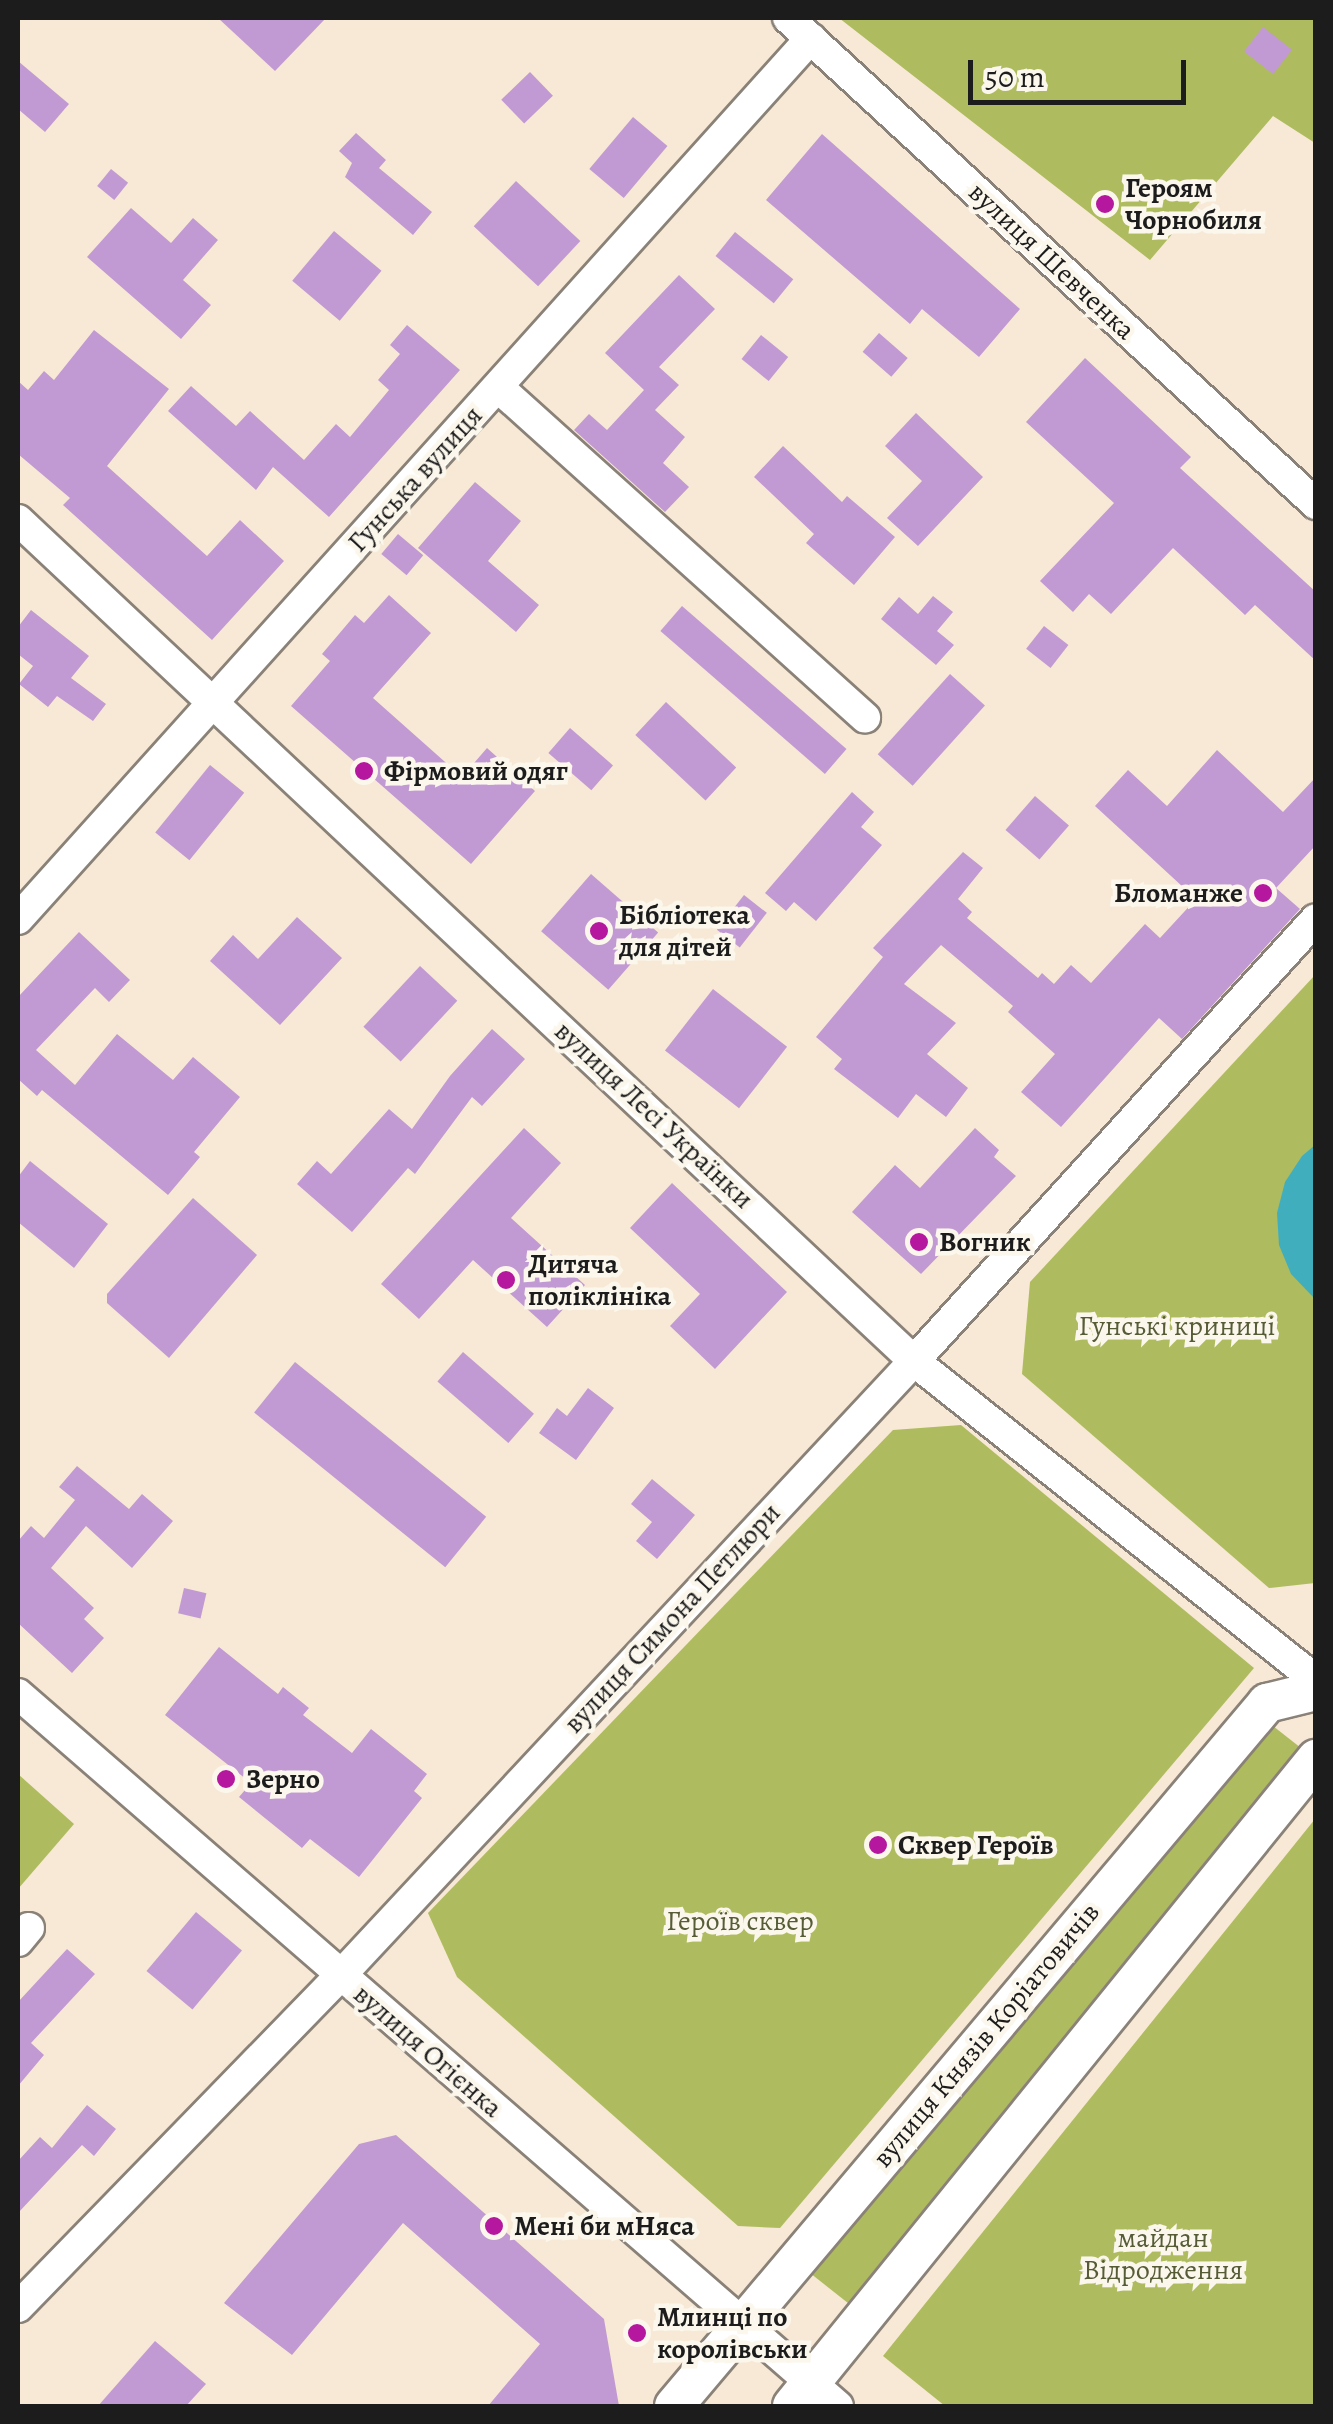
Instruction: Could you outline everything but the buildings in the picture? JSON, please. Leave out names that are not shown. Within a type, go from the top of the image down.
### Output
[{"type":"main road","name":"вулиця Князів Коріатовичів","points":[[674,2406],[1267,1703],[1316,1691]]},
{"type":"main road","points":[[814,2399],[1316,1759]]},
{"type":"street","name":"Гунська вулиця","points":[[18,919],[498,387],[800,28]]},
{"type":"street","name":"вулиця Шевченка","points":[[800,28],[1316,504]]},
{"type":"street","points":[[498,387],[865,718]]},
{"type":"street","name":"вулиця Лесі Українки","points":[[18,520],[914,1361],[1316,1680]]},
{"type":"street","name":"вулиця Симона Петлюри","points":[[18,2307],[341,1975],[914,1361],[1316,919]]},
{"type":"street","name":"вулиця Огієнка","points":[[18,1694],[741,2325],[814,2399]]},
{"type":"green space","points":[[839,18],[1315,18],[1315,143],[1273,116],[1150,260]]},
{"type":"green space","name":"Гунські криниці","points":[[1315,975],[1315,1583],[1269,1588],[1022,1374],[1030,1282]]},
{"type":"green space","name":"Героїв сквер","points":[[961,1425],[1254,1668],[780,2228],[738,2226],[457,1977],[428,1913],[893,1430]]},
{"type":"green space","points":[[1273,1726],[1301,1748],[853,2307],[810,2273]]},
{"type":"green space","points":[[18,1774],[74,1824],[18,1889]]},
{"type":"green space","name":"майдан Відродження","points":[[1315,1819],[1315,2406],[945,2406],[883,2356]]},
{"type":"water","points":[[1315,1145],[1315,1299],[1291,1274],[1279,1245],[1277,1213],[1285,1182],[1302,1156]]},
{"type":"place","name":"Героям Чорнобиля","points":[[1105,204]]},
{"type":"place","name":"Фірмовий одяг","points":[[364,771]]},
{"type":"place","name":"Бломанже","points":[[1263,893]]},
{"type":"place","name":"Бібліотека для дітей","points":[[599,931]]},
{"type":"place","name":"Вогник","points":[[919,1242]]},
{"type":"place","name":"Дитяча поліклініка","points":[[506,1280]]},
{"type":"place","name":"Зерно","points":[[226,1779]]},
{"type":"place","name":"Сквер Героїв","points":[[878,1845]]},
{"type":"place","name":"Мені би мНяса","points":[[494,2226]]},
{"type":"place","name":"Млинці по королівськи","points":[[637,2333]]}]
